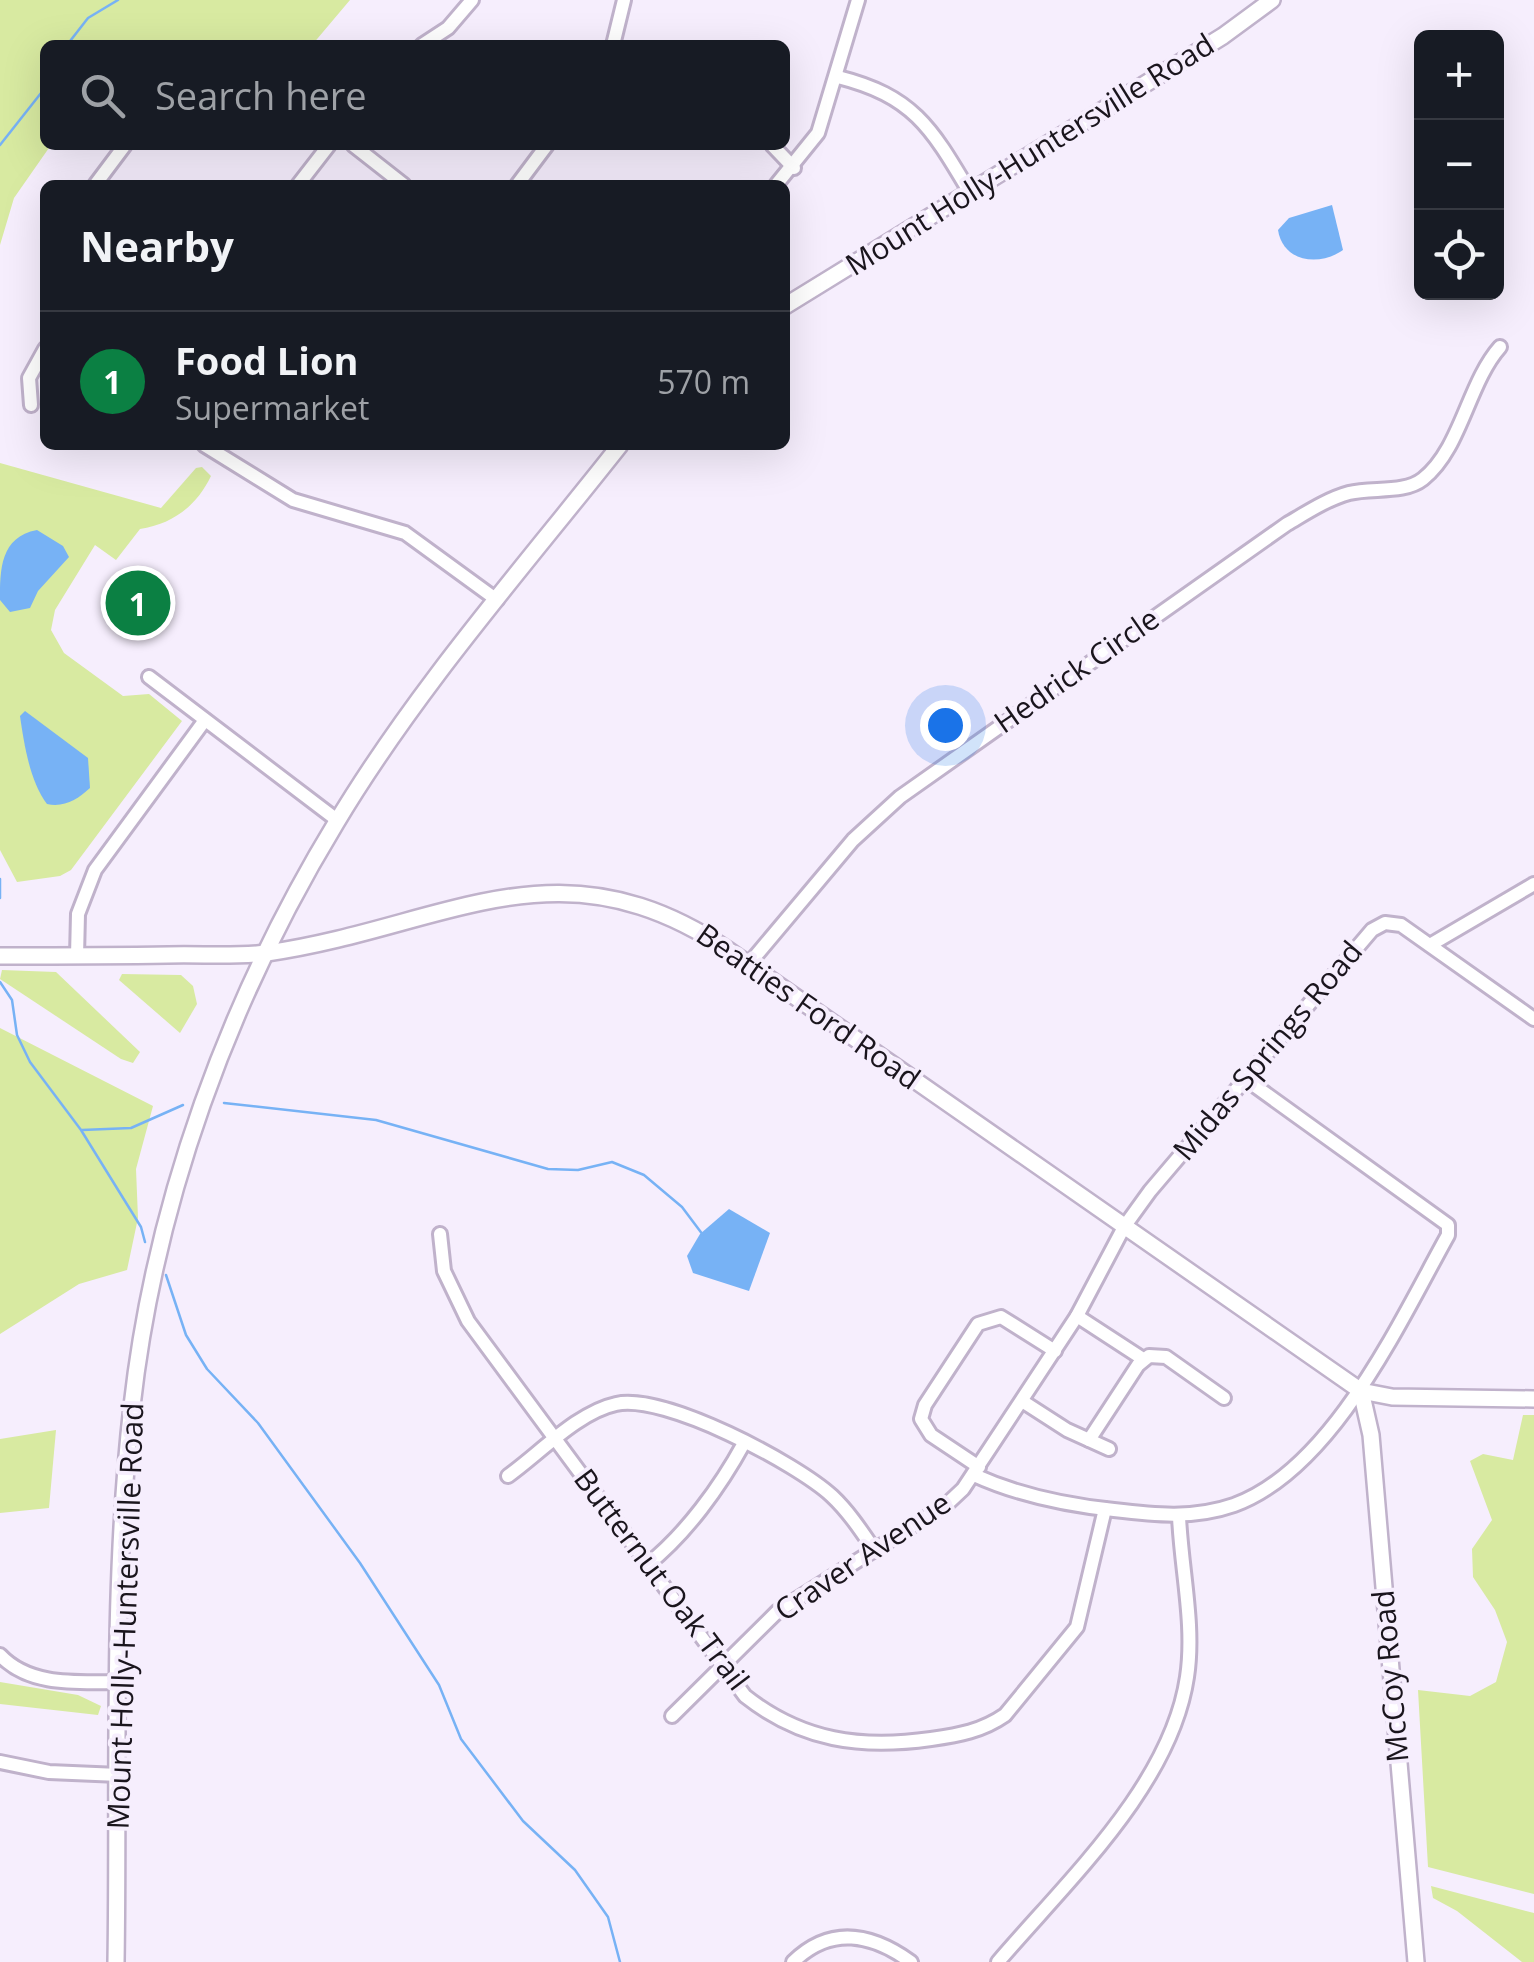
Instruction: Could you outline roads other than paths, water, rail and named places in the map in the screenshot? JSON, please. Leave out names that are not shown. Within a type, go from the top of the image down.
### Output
[{"type":"main road","name":"Mount Holly-Huntersville Road","points":[[790,303],[1222,36],[1272,0]]},
{"type":"main road","name":"Mount Holly-Huntersville Road","points":[[116,1962],[126,1469],[147,1311],[197,1120],[266,953],[337,820],[390,740],[616,450]]},
{"type":"main road","name":"Beatties Ford Road","points":[[0,956],[266,953],[366,934],[497,899],[558,892],[613,896],[657,910],[697,930],[1361,1391],[1392,1397],[1534,1400]]},
{"type":"main road","name":"McCoy Road","points":[[1361,1391],[1371,1435],[1416,1962]]},
{"type":"street","points":[[429,40],[458,19],[472,0]]},
{"type":"street","points":[[614,40],[624,0]]},
{"type":"street","points":[[781,180],[818,133],[838,77],[858,0]]},
{"type":"street","points":[[838,77],[877,87],[912,109],[938,140],[969,191]]},
{"type":"street","points":[[99,180],[121,150]]},
{"type":"street","points":[[302,180],[324,150]]},
{"type":"street","points":[[358,150],[398,180]]},
{"type":"street","points":[[521,180],[544,150]]},
{"type":"street","points":[[777,150],[794,168]]},
{"type":"street","name":"Hedrick Circle","points":[[748,965],[853,840],[915,786],[1287,524],[1347,494],[1420,481],[1467,412],[1484,366],[1500,348]]},
{"type":"street","points":[[32,405],[29,378],[40,357]]},
{"type":"street","points":[[212,450],[293,500],[405,533],[497,600]]},
{"type":"street","points":[[149,677],[337,820]]},
{"type":"street","points":[[77,956],[78,914],[95,870],[205,720]]},
{"type":"street","points":[[1430,945],[1534,884]]},
{"type":"street","name":"Midas Springs Road","points":[[1124,1227],[1244,1078],[1380,925],[1397,923],[1534,1019]]},
{"type":"street","points":[[1055,1351],[1001,1317],[978,1324],[925,1405],[921,1420],[931,1435],[976,1471],[1025,1494],[1105,1509],[1179,1516],[1233,1505],[1263,1490],[1299,1460],[1361,1391],[1445,1240],[1448,1225],[1244,1078]]},
{"type":"street","name":"Craver Avenue","points":[[672,1716],[721,1664],[792,1600],[947,1504],[976,1471],[1055,1351],[1124,1227]]},
{"type":"street","name":"Butternut Oak Trail","points":[[440,1234],[444,1271],[468,1321],[721,1664],[746,1696],[767,1714],[842,1742],[888,1746],[968,1734],[990,1725],[1005,1715],[1077,1627],[1105,1509]]},
{"type":"street","points":[[1077,1316],[1143,1360],[1166,1358],[1224,1398]]},
{"type":"street","points":[[1089,1440],[1143,1360]]},
{"type":"street","points":[[508,1476],[613,1404],[640,1401],[674,1410],[744,1444],[830,1494],[875,1550]]},
{"type":"street","points":[[1022,1401],[1109,1448]]},
{"type":"street","points":[[647,1565],[672,1543],[744,1444]]},
{"type":"street","points":[[998,1962],[1135,1795],[1172,1735],[1188,1663],[1179,1516]]},
{"type":"street","points":[[0,1654],[18,1672],[39,1678],[120,1682]]},
{"type":"street","points":[[0,1762],[48,1772],[118,1775]]},
{"type":"street","points":[[793,1962],[818,1943],[850,1936],[881,1942],[911,1962]]},
{"type":"water","points":[[1332,205],[1343,250],[1313,260],[1287,249],[1278,230],[1289,218]]},
{"type":"water","points":[[37,530],[63,546],[69,557],[38,591],[30,608],[10,612],[0,600],[5,556],[16,540]]},
{"type":"water","points":[[25,711],[88,758],[90,788],[76,799],[53,805],[47,804],[41,795],[24,738],[20,716]]},
{"type":"water","points":[[729,1209],[770,1233],[749,1291],[693,1273],[687,1256],[700,1234]]},
{"type":"waterway","points":[[71,40],[88,18],[118,0]]},
{"type":"waterway","points":[[0,145],[40,94]]},
{"type":"waterway","points":[[0,879],[0,898]]},
{"type":"waterway","points":[[0,982],[12,1000],[17,1035],[30,1062],[81,1130],[141,1227],[145,1242]]},
{"type":"waterway","points":[[224,1103],[376,1120],[548,1169],[578,1170],[612,1162],[644,1175],[682,1207],[703,1235]]},
{"type":"waterway","points":[[82,1130],[131,1128],[183,1105]]},
{"type":"waterway","points":[[166,1275],[186,1335],[207,1369],[258,1423],[360,1563],[439,1685],[461,1739],[523,1821],[575,1870],[608,1917],[620,1962]]},
{"type":"place","name":"Food Lion","points":[[138,603]]}]
